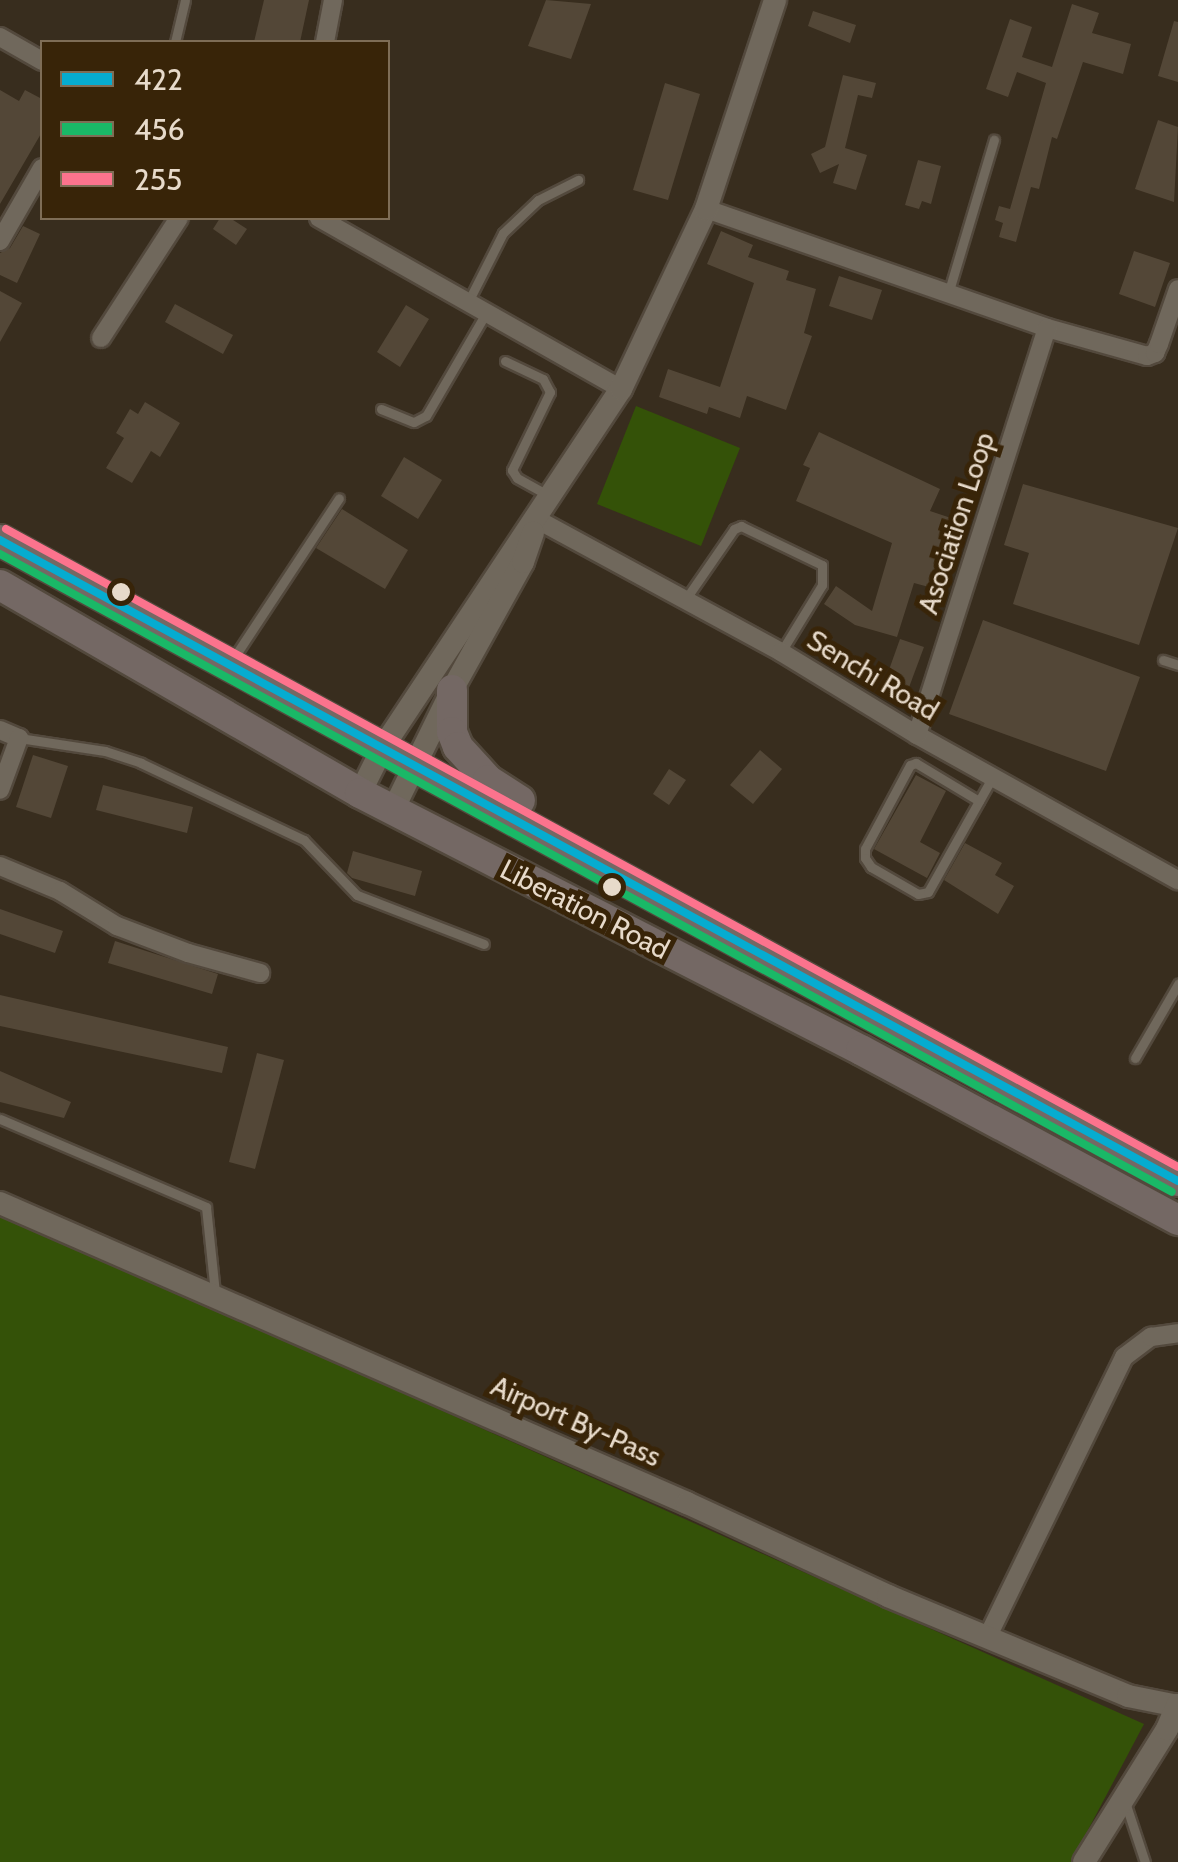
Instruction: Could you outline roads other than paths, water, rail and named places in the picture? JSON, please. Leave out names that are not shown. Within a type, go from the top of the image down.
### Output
[{"type":"highway","name":"Liberation Road","points":[[0,540],[230,664],[380,753],[415,764],[1178,1182]]},
{"type":"highway","name":"Liberation Road","points":[[0,584],[360,793],[860,1050],[1178,1220]]},
{"type":"highway","points":[[108,647],[178,658],[330,742],[380,753]]},
{"type":"highway","points":[[452,690],[452,732],[458,747],[488,780],[550,826],[564,845]]},
{"type":"street","points":[[325,40],[334,0]]},
{"type":"street","points":[[392,810],[523,562],[538,520],[621,389],[706,209],[776,0]]},
{"type":"street","points":[[0,37],[40,60]]},
{"type":"street","points":[[0,241],[40,171]]},
{"type":"street","points":[[706,209],[1047,328],[1146,356],[1159,344],[1178,289]]},
{"type":"street","points":[[101,338],[178,220]]},
{"type":"street","points":[[323,220],[621,389]]},
{"type":"street","name":"Asociation Loop","points":[[917,735],[1047,328]]},
{"type":"street","points":[[360,793],[380,753],[510,551],[538,520]]},
{"type":"street","name":"Senchi Road","points":[[538,520],[781,652],[917,735],[1178,880]]},
{"type":"street","points":[[0,730],[20,738],[0,790]]},
{"type":"street","points":[[0,866],[60,891],[117,926],[188,953],[260,973]]},
{"type":"street","name":"Airport By-Pass","points":[[0,1203],[987,1638],[1128,1696],[1177,1706]]},
{"type":"street","points":[[987,1638],[1124,1357],[1152,1337],[1178,1333]]},
{"type":"street","name":"Airport By-Pass","points":[[1128,1696],[1172,1732]]},
{"type":"street","points":[[1084,1862],[1172,1732],[1177,1706]]},
{"type":"lane","points":[[175,40],[185,0]]},
{"type":"lane","points":[[948,294],[994,140]]},
{"type":"lane","points":[[468,302],[503,233],[538,200],[578,180]]},
{"type":"lane","points":[[381,409],[414,422],[426,416],[486,312]]},
{"type":"lane","points":[[505,361],[543,380],[550,392],[512,470],[517,478],[551,498]]},
{"type":"lane","points":[[230,664],[340,498]]},
{"type":"lane","points":[[685,600],[734,529],[742,526],[822,565],[822,585],[781,652]]},
{"type":"lane","points":[[1163,660],[1178,665]]},
{"type":"lane","points":[[20,738],[104,751],[141,763],[304,840],[357,895],[484,944]]},
{"type":"lane","points":[[979,801],[916,764],[910,765],[866,848],[865,858],[870,867],[924,895],[979,801],[992,778]]},
{"type":"lane","points":[[1135,1058],[1178,984]]},
{"type":"lane","points":[[0,1119],[206,1207],[215,1295]]},
{"type":"lane","points":[[1124,1799],[1145,1862]]}]
